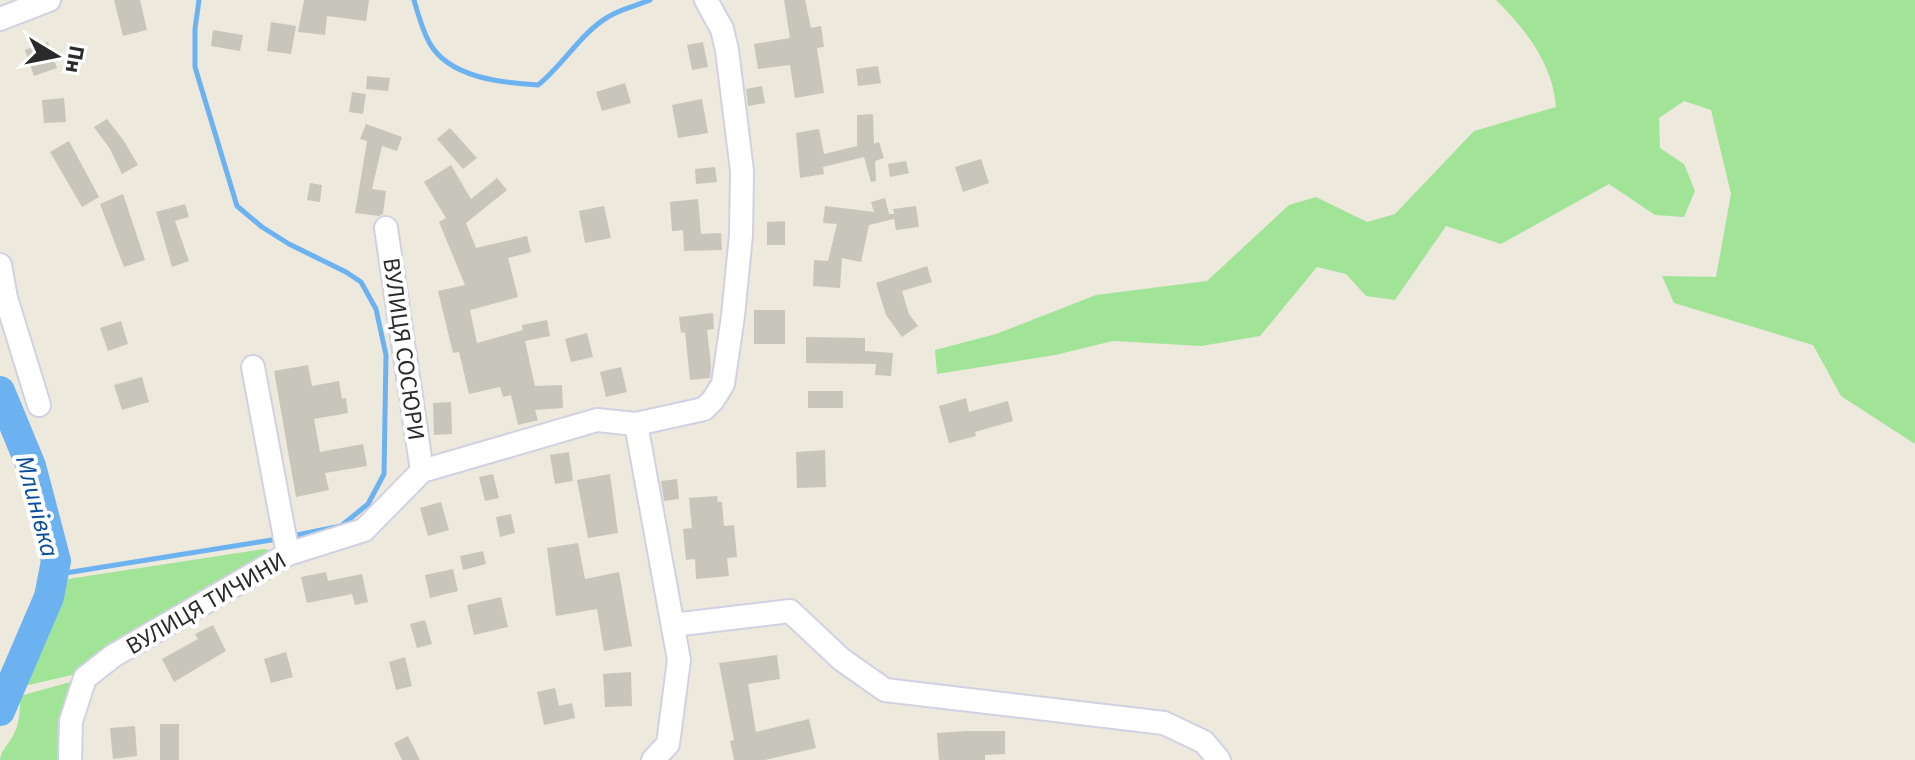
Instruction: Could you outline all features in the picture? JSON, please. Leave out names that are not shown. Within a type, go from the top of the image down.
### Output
[{"type":"street","points":[[0,19],[49,0]]},
{"type":"street","name":"ВУЛИЦЯ ТИЧИНИ","points":[[70,760],[71,721],[85,678],[113,656],[288,550],[364,530],[422,471],[597,420],[636,424],[704,409],[723,384],[741,235],[742,171],[727,50],[722,29],[706,0]]},
{"type":"street","name":"ВУЛИЦЯ СОСЮРИ","points":[[386,228],[422,471]]},
{"type":"street","points":[[0,265],[6,298],[39,405]]},
{"type":"street","points":[[253,367],[288,550]]},
{"type":"street","points":[[636,424],[679,660],[668,744],[653,760]]},
{"type":"street","points":[[673,625],[790,611],[841,659],[885,690],[1164,723],[1204,742],[1219,760]]},
{"type":"green space","points":[[1496,0],[1915,0],[1915,444],[1841,396],[1813,345],[1674,303],[1662,276],[1716,277],[1731,194],[1711,110],[1684,101],[1659,118],[1660,148],[1684,164],[1695,191],[1684,217],[1655,215],[1609,184],[1501,244],[1446,226],[1395,300],[1366,296],[1346,274],[1317,267],[1260,336],[1201,346],[1113,341],[1055,355],[937,374],[935,350],[996,334],[1096,295],[1207,281],[1289,205],[1316,197],[1367,222],[1395,214],[1474,131],[1556,107],[1544,62],[1518,23]]},
{"type":"green space","points":[[264,549],[274,551],[72,675],[20,687],[42,638],[40,631],[51,618],[68,579]]},
{"type":"green space","points":[[74,681],[64,760],[0,760],[17,726],[20,696]]},
{"type":"building","points":[[114,0],[140,0],[147,30],[123,36]]},
{"type":"building","points":[[304,0],[369,0],[366,21],[327,16],[325,35],[298,32]]},
{"type":"building","points":[[784,0],[805,0],[811,28],[821,26],[824,47],[817,48],[824,93],[795,98],[790,65],[758,69],[754,44],[790,38]]},
{"type":"building","points":[[271,22],[296,26],[291,54],[267,51]]},
{"type":"building","points":[[213,30],[243,35],[240,51],[211,46]]},
{"type":"building","points":[[48,42],[57,68],[34,76],[25,50]]},
{"type":"building","points":[[703,42],[708,67],[692,70],[687,45]]},
{"type":"building","points":[[878,66],[881,83],[858,86],[856,69]]},
{"type":"building","points":[[367,76],[390,78],[388,91],[366,89]]},
{"type":"building","points":[[625,83],[631,103],[602,111],[596,92]]},
{"type":"building","points":[[762,86],[765,103],[748,106],[746,89]]},
{"type":"building","points":[[352,92],[366,94],[363,114],[349,112]]},
{"type":"building","points":[[64,98],[66,122],[44,123],[42,100]]},
{"type":"building","points":[[702,99],[708,133],[678,138],[672,105]]},
{"type":"building","points":[[873,114],[874,144],[879,142],[884,158],[875,161],[876,181],[871,182],[864,157],[823,167],[824,174],[800,178],[796,133],[819,129],[824,154],[857,146],[857,115]]},
{"type":"building","points":[[107,119],[138,165],[122,174],[110,149],[94,127]]},
{"type":"building","points":[[366,124],[402,137],[397,151],[382,146],[372,189],[386,191],[383,214],[379,216],[355,213],[367,141],[360,139]]},
{"type":"building","points":[[450,128],[477,158],[463,169],[437,139]]},
{"type":"building","points":[[69,141],[99,197],[82,207],[50,152]]},
{"type":"building","points":[[981,159],[989,183],[963,192],[955,167]]},
{"type":"building","points":[[906,161],[909,173],[890,177],[888,164]]},
{"type":"building","points":[[451,165],[471,199],[497,178],[507,190],[466,223],[476,248],[527,236],[531,252],[508,258],[518,297],[470,310],[477,343],[523,330],[522,325],[547,320],[550,336],[525,341],[535,386],[562,385],[563,408],[535,410],[538,420],[518,425],[511,395],[503,397],[500,387],[469,394],[459,352],[453,353],[438,291],[465,285],[439,222],[446,218],[424,182]]},
{"type":"building","points":[[715,167],[717,182],[696,184],[695,169]]},
{"type":"building","points":[[310,183],[322,185],[320,202],[307,200]]},
{"type":"building","points":[[123,194],[145,260],[124,267],[100,204]]},
{"type":"building","points":[[885,198],[889,214],[894,214],[893,209],[916,206],[919,227],[896,230],[894,219],[869,225],[861,262],[842,258],[840,288],[813,286],[814,260],[828,261],[837,224],[823,223],[825,206],[874,212],[871,202]]},
{"type":"building","points":[[698,199],[701,234],[721,233],[722,250],[684,251],[683,230],[672,231],[670,202]]},
{"type":"building","points":[[185,204],[189,217],[175,221],[189,261],[172,267],[156,212]]},
{"type":"building","points":[[604,206],[611,238],[585,243],[579,211]]},
{"type":"building","points":[[785,221],[785,245],[767,245],[767,222]]},
{"type":"building","points":[[927,266],[932,282],[902,291],[909,314],[918,326],[902,337],[886,315],[876,283]]},
{"type":"building","points":[[754,310],[785,310],[785,344],[754,344]]},
{"type":"building","points":[[713,313],[714,329],[707,330],[710,378],[690,380],[685,332],[681,333],[679,317]]},
{"type":"building","points":[[121,321],[128,344],[108,351],[100,328]]},
{"type":"building","points":[[587,333],[593,357],[571,362],[565,339]]},
{"type":"building","points":[[806,337],[865,338],[865,351],[893,353],[891,376],[875,375],[876,364],[806,363]]},
{"type":"building","points":[[308,365],[312,386],[339,381],[342,399],[346,398],[348,413],[314,419],[320,452],[363,444],[367,466],[325,473],[329,490],[296,497],[274,371]]},
{"type":"building","points":[[621,367],[627,392],[606,397],[600,372]]},
{"type":"building","points":[[142,377],[149,402],[122,410],[114,385]]},
{"type":"building","points":[[808,391],[843,391],[843,408],[808,408]]},
{"type":"building","points":[[966,398],[969,412],[1008,401],[1013,421],[949,443],[939,406]]},
{"type":"building","points":[[451,402],[452,434],[434,435],[433,403]]},
{"type":"building","points":[[825,450],[826,487],[797,488],[796,452]]},
{"type":"building","points":[[569,452],[573,481],[555,484],[550,455]]},
{"type":"building","points":[[493,474],[499,498],[485,501],[479,477]]},
{"type":"building","points":[[610,474],[618,533],[588,538],[577,480]]},
{"type":"building","points":[[677,479],[679,499],[664,501],[661,481]]},
{"type":"building","points":[[717,496],[718,502],[722,502],[724,526],[734,525],[737,557],[727,558],[729,576],[696,579],[695,559],[686,560],[683,529],[692,528],[689,498]]},
{"type":"building","points":[[441,502],[449,530],[428,536],[420,508]]},
{"type":"building","points":[[511,514],[515,533],[500,537],[496,517]]},
{"type":"building","points":[[578,543],[585,579],[619,572],[632,646],[604,651],[597,609],[556,616],[547,548]]},
{"type":"building","points":[[483,551],[486,564],[463,570],[460,556]]},
{"type":"building","points":[[453,569],[458,591],[430,598],[425,575]]},
{"type":"building","points":[[326,572],[328,581],[362,574],[368,602],[355,605],[352,594],[307,603],[301,577]]},
{"type":"building","points":[[501,597],[508,627],[474,635],[467,605]]},
{"type":"building","points":[[425,620],[432,644],[417,648],[410,624]]},
{"type":"building","points":[[213,625],[226,651],[174,682],[162,659],[198,639],[195,634]]},
{"type":"building","points":[[286,652],[293,677],[271,683],[264,659]]},
{"type":"building","points":[[777,655],[780,679],[748,684],[756,732],[809,719],[816,748],[765,760],[734,760],[730,741],[734,740],[719,663]]},
{"type":"building","points":[[405,657],[412,686],[396,690],[389,662]]},
{"type":"building","points":[[631,672],[632,706],[605,707],[603,674]]},
{"type":"building","points":[[555,688],[559,706],[572,703],[575,718],[544,725],[537,692]]},
{"type":"building","points":[[160,724],[179,724],[179,760],[160,760]]},
{"type":"building","points":[[135,726],[137,756],[113,759],[110,728]]},
{"type":"building","points":[[1005,731],[1005,754],[985,755],[985,760],[939,760],[937,733]]},
{"type":"building","points":[[408,736],[420,760],[402,760],[394,743]]},
{"type":"waterway","points":[[199,0],[195,67],[237,206],[289,244],[361,282],[376,309],[386,355],[384,474],[368,504],[341,526],[292,536]]},
{"type":"waterway","points":[[414,0],[429,42],[449,64],[493,80],[538,85],[599,23],[650,0]]},
{"type":"waterway","name":"Млинівка","points":[[0,391],[31,466],[56,561],[49,597],[0,711]]},
{"type":"waterway","points":[[53,575],[278,539]]}]
